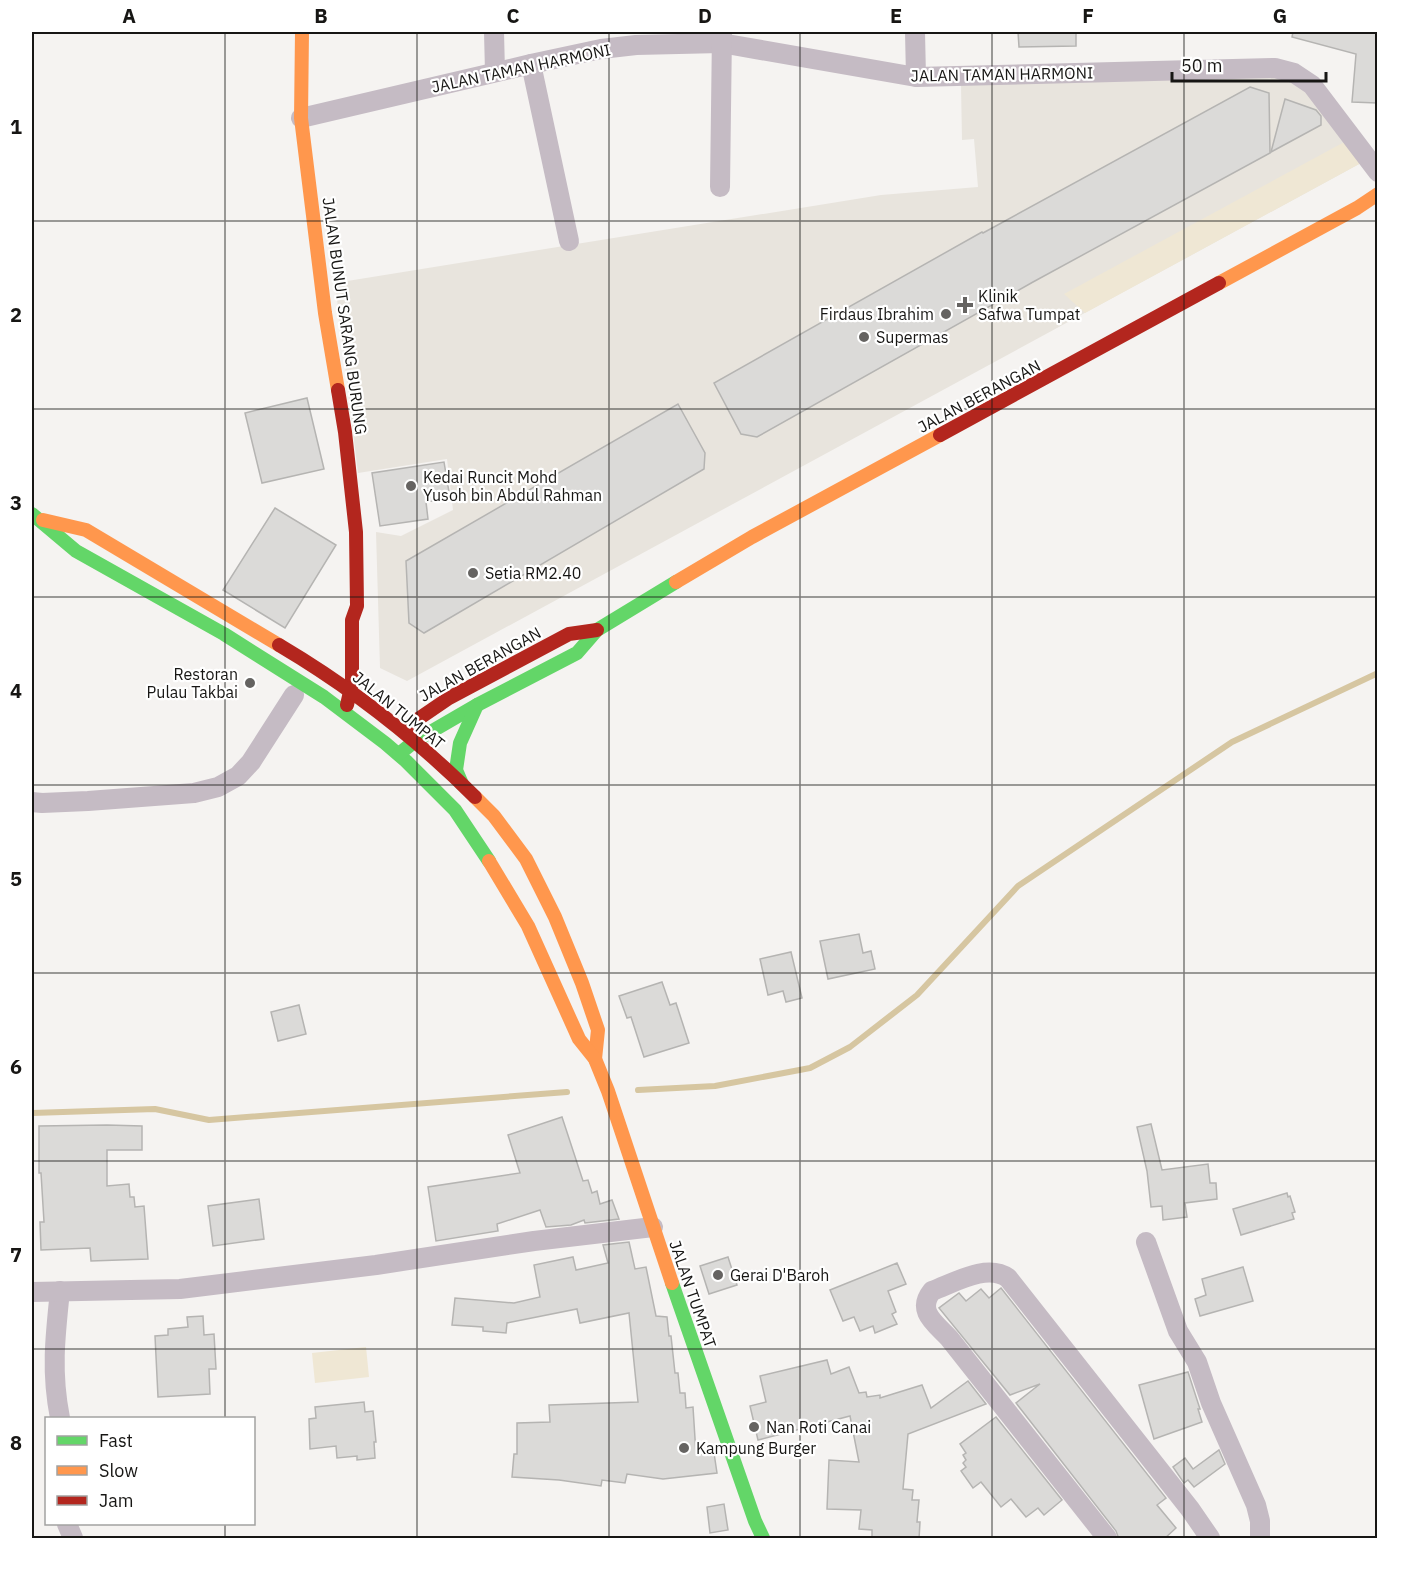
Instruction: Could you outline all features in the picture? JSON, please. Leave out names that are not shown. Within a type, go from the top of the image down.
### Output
[{"type":"main road","name":"JALAN BUNUT SARANG BURUNG","points":[[302,32],[301,118],[325,313],[345,432],[356,532],[357,606],[352,620],[350,716]]},
{"type":"main road","name":"JALAN BERANGAN","points":[[399,754],[415,741],[477,705],[577,653],[597,630],[772,526],[1336,219],[1377,194]]},
{"type":"main road","name":"JALAN TUMPAT","points":[[35,517],[76,551],[224,634],[324,697],[399,754],[455,810],[504,883],[528,926],[579,1039],[595,1059],[608,1091],[755,1521],[764,1539]]},
{"type":"main road","name":"JALAN TUMPAT","points":[[35,517],[86,530],[325,673],[402,730],[462,784],[494,816],[526,859],[555,917],[598,1030],[595,1059]]},
{"type":"main road","name":"JALAN BUNUT SARANG BURUNG","points":[[357,606],[364,620],[366,639]]},
{"type":"main road","name":"JALAN BERANGAN","points":[[385,743],[449,698],[569,634],[597,630]]},
{"type":"main road","points":[[224,634],[254,663],[298,698]]},
{"type":"main road","points":[[325,673],[338,669],[348,660],[353,648]]},
{"type":"main road","points":[[350,716],[364,700],[366,685]]},
{"type":"main road","points":[[418,703],[449,698]]},
{"type":"main road","points":[[462,784],[456,770],[460,743],[477,705]]},
{"type":"main road","points":[[376,709],[392,706]]},
{"type":"main road","points":[[358,740],[455,810]]},
{"type":"street","points":[[494,32],[495,72]]},
{"type":"street","points":[[915,32],[916,77]]},
{"type":"street","name":"JALAN TAMAN HARMONI","points":[[301,118],[495,72],[612,48],[722,37],[916,77],[1275,68],[1294,73],[1312,85],[1377,172]]},
{"type":"street","points":[[720,187],[722,37]]},
{"type":"street","points":[[531,64],[569,241]]},
{"type":"street","points":[[32,802],[194,793],[218,788],[238,776],[251,762],[298,698]]},
{"type":"street","points":[[32,1292],[180,1289],[653,1227]]},
{"type":"street","points":[[1146,1242],[1178,1331],[1197,1362],[1211,1403],[1256,1505],[1260,1521],[1260,1539]]},
{"type":"street","points":[[1107,1539],[949,1338],[930,1318],[925,1303],[932,1290],[979,1274],[994,1272],[1008,1278],[1190,1509],[1210,1539]]},
{"type":"street","points":[[60,1291],[54,1345],[55,1391],[60,1417]]},
{"type":"shaded area","points":[[1258,75],[1291,78],[1310,89],[1361,163],[407,681],[380,668],[376,532],[401,536],[453,510],[447,459],[358,473],[335,283],[881,195],[978,187],[974,139],[962,140],[961,85]]},
{"type":"shaded area","points":[[1348,140],[1361,163],[1085,313],[1064,294]]},
{"type":"shaded area","points":[[366,1347],[369,1377],[315,1383],[312,1353]]},
{"type":"building","points":[[1018,32],[1076,32],[1076,46],[1019,47]]},
{"type":"building","points":[[1293,32],[1377,32],[1377,103],[1352,102],[1356,54],[1292,37]]},
{"type":"building","points":[[1250,87],[1269,93],[1270,153],[1033,282],[757,437],[741,434],[714,383],[982,232]]},
{"type":"building","points":[[1285,99],[1316,110],[1321,116],[1321,125],[1271,152]]},
{"type":"building","points":[[307,398],[324,469],[262,483],[245,413]]},
{"type":"building","points":[[678,404],[705,453],[704,469],[424,633],[409,623],[406,561]]},
{"type":"building","name":"Kedai Runcit Mohd Yusoh bin Abdul Rahman","points":[[444,462],[450,498],[426,502],[428,519],[380,526],[372,473]]},
{"type":"building","points":[[275,508],[336,545],[285,628],[223,590]]},
{"type":"building","points":[[859,934],[863,953],[871,951],[875,969],[828,979],[820,941]]},
{"type":"building","points":[[791,952],[802,998],[786,1002],[783,991],[768,995],[760,959]]},
{"type":"building","points":[[662,982],[670,1005],[676,1003],[689,1043],[644,1057],[631,1017],[627,1018],[619,996]]},
{"type":"building","points":[[299,1005],[306,1034],[278,1041],[271,1012]]},
{"type":"building","points":[[562,1117],[583,1181],[588,1180],[592,1193],[597,1191],[600,1204],[612,1200],[619,1219],[585,1223],[584,1220],[571,1225],[546,1227],[540,1210],[497,1224],[498,1231],[436,1241],[428,1187],[520,1173],[508,1135]]},
{"type":"building","points":[[1151,1124],[1162,1170],[1208,1164],[1210,1183],[1216,1183],[1217,1199],[1185,1203],[1187,1217],[1163,1220],[1162,1206],[1151,1207],[1147,1171],[1137,1127]]},
{"type":"building","points":[[39,1126],[142,1126],[142,1150],[107,1150],[107,1186],[129,1184],[130,1197],[134,1197],[135,1207],[144,1206],[148,1259],[91,1261],[90,1248],[41,1250],[40,1222],[44,1222],[41,1173],[39,1173]]},
{"type":"building","points":[[1287,1193],[1295,1212],[1292,1213],[1294,1219],[1241,1235],[1233,1209]]},
{"type":"building","points":[[259,1199],[264,1239],[213,1246],[208,1206]]},
{"type":"building","points":[[629,1242],[635,1269],[646,1267],[656,1316],[667,1317],[680,1393],[685,1393],[686,1408],[693,1407],[696,1454],[714,1453],[717,1473],[663,1479],[627,1474],[625,1483],[602,1480],[601,1486],[512,1477],[514,1454],[517,1454],[517,1423],[550,1422],[549,1405],[638,1402],[629,1313],[580,1323],[577,1309],[507,1323],[506,1333],[483,1331],[483,1327],[452,1325],[455,1298],[514,1303],[540,1297],[534,1265],[573,1257],[576,1270],[608,1263],[603,1245]]},
{"type":"building","name":"Gerai D'Baroh","points":[[728,1257],[737,1285],[709,1294],[700,1266]]},
{"type":"building","points":[[897,1263],[906,1284],[888,1291],[896,1312],[892,1314],[897,1324],[875,1333],[873,1326],[860,1331],[854,1317],[843,1321],[830,1290]]},
{"type":"building","points":[[1243,1267],[1253,1301],[1200,1316],[1195,1299],[1206,1295],[1202,1279]]},
{"type":"building","points":[[1001,1288],[1166,1498],[1157,1505],[1176,1528],[1164,1539],[1119,1539],[1116,1531],[1016,1403],[1040,1384],[1010,1395],[939,1308],[959,1293],[966,1301],[981,1289],[989,1298]]},
{"type":"building","points":[[203,1316],[204,1335],[214,1334],[216,1369],[209,1369],[210,1394],[158,1397],[155,1336],[168,1335],[168,1329],[188,1327],[187,1317]]},
{"type":"building","points":[[827,1360],[831,1374],[849,1367],[859,1393],[866,1392],[867,1397],[880,1395],[880,1398],[922,1385],[931,1408],[968,1381],[986,1404],[908,1434],[903,1489],[913,1490],[912,1500],[919,1500],[917,1522],[920,1522],[919,1539],[872,1539],[872,1530],[859,1529],[861,1510],[827,1509],[829,1460],[859,1462],[850,1416],[758,1440],[750,1406],[766,1402],[760,1376]]},
{"type":"building","points":[[1188,1372],[1202,1422],[1154,1439],[1139,1385]]},
{"type":"building","points":[[364,1402],[365,1412],[373,1411],[375,1458],[357,1460],[357,1456],[337,1458],[336,1446],[310,1449],[309,1419],[316,1418],[315,1407]]},
{"type":"building","points":[[996,1417],[1062,1500],[1044,1515],[1038,1508],[1026,1517],[1011,1499],[1001,1507],[981,1482],[973,1488],[961,1471],[966,1467],[963,1463],[966,1460],[963,1455],[966,1453],[960,1444]]},
{"type":"building","points":[[1219,1450],[1225,1464],[1194,1487],[1188,1480],[1184,1483],[1173,1467],[1185,1458],[1193,1469]]},
{"type":"building","points":[[724,1504],[728,1530],[710,1533],[707,1507]]},
{"type":"waterway","points":[[638,1090],[715,1086],[810,1068],[850,1047],[917,995],[1018,886],[1232,742],[1378,673]]},
{"type":"waterway","points":[[32,1113],[155,1109],[209,1120],[567,1092]]},
{"type":"traffic: fast","points":[[32,514],[76,551],[224,634],[324,697],[385,743],[455,810],[489,861]]},
{"type":"traffic: fast","points":[[399,754],[415,741],[477,705],[577,653],[597,630],[676,582]]},
{"type":"traffic: fast","points":[[462,784],[456,770],[460,743],[477,705]]},
{"type":"traffic: fast","points":[[672,1283],[755,1521],[763,1538]]},
{"type":"traffic: slow","points":[[302,32],[301,118],[325,313],[338,390]]},
{"type":"traffic: slow","points":[[1219,283],[1357,208],[1378,194]]},
{"type":"traffic: slow","points":[[676,582],[752,537],[940,435]]},
{"type":"traffic: slow","points":[[43,520],[86,530],[279,645]]},
{"type":"traffic: slow","points":[[475,797],[494,816],[526,859],[555,917],[598,1030],[595,1059]]},
{"type":"traffic: slow","points":[[489,861],[528,926],[579,1039],[595,1059],[608,1091],[672,1283]]},
{"type":"traffic: jam","points":[[940,435],[1219,283]]},
{"type":"traffic: jam","points":[[338,390],[356,532],[357,606],[352,620],[352,683],[347,705]]},
{"type":"traffic: jam","points":[[408,726],[449,698],[569,634],[597,630]]},
{"type":"traffic: jam","points":[[279,645],[331,678],[382,715],[453,775],[475,797]]},
{"type":"place","name":"Klinik Safwa Tumpat","points":[[965,305]]},
{"type":"place","name":"Firdaus Ibrahim","points":[[946,314]]},
{"type":"place","name":"Supermas","points":[[864,337]]},
{"type":"place","name":"Kedai Runcit Mohd Yusoh bin Abdul Rahman","points":[[411,486]]},
{"type":"place","name":"Setia RM2.40","points":[[473,573]]},
{"type":"place","name":"Restoran Pulau Takbai","points":[[250,683]]},
{"type":"place","name":"Gerai D'Baroh","points":[[718,1275]]},
{"type":"place","name":"Nan Roti Canai","points":[[754,1427]]},
{"type":"place","name":"Kampung Burger","points":[[684,1448]]}]
